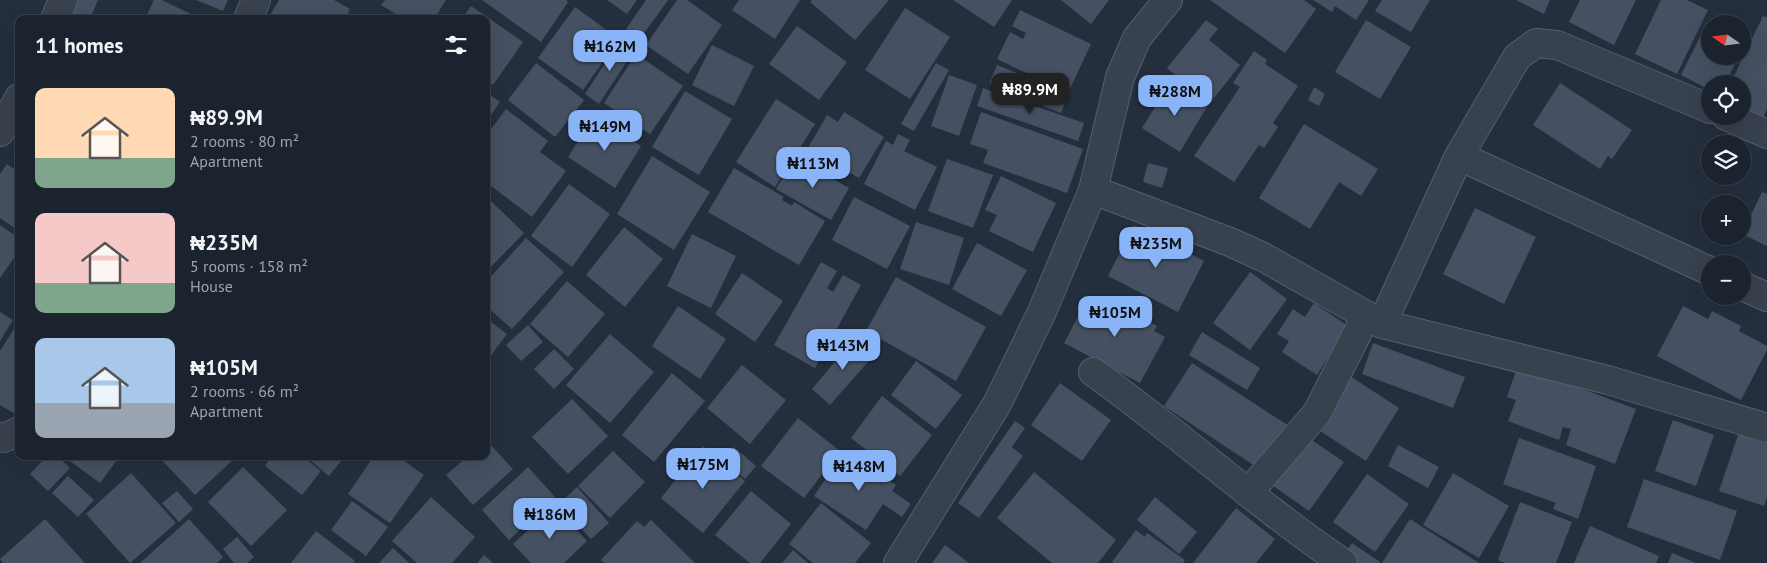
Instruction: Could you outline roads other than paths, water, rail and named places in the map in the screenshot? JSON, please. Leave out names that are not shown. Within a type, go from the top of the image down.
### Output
[{"type":"street","points":[[57,15],[63,0]]},
{"type":"street","points":[[250,15],[256,0]]},
{"type":"street","points":[[898,563],[997,404],[1041,314],[1092,190],[1120,77],[1137,38],[1168,0]]},
{"type":"street","points":[[1248,493],[1317,414],[1374,320],[1459,156],[1517,57],[1536,43],[1557,45],[1701,105]]},
{"type":"street","points":[[0,132],[15,105]]},
{"type":"street","points":[[1746,125],[1767,134]]},
{"type":"street","points":[[1459,156],[1701,267]]},
{"type":"street","points":[[1092,190],[1230,242],[1263,257],[1374,320],[1608,380],[1767,428]]},
{"type":"street","points":[[1751,290],[1767,297]]},
{"type":"street","points":[[1094,372],[1142,407],[1248,493],[1309,553],[1343,563]]},
{"type":"street","points":[[0,437],[4,438],[15,433]]}]
